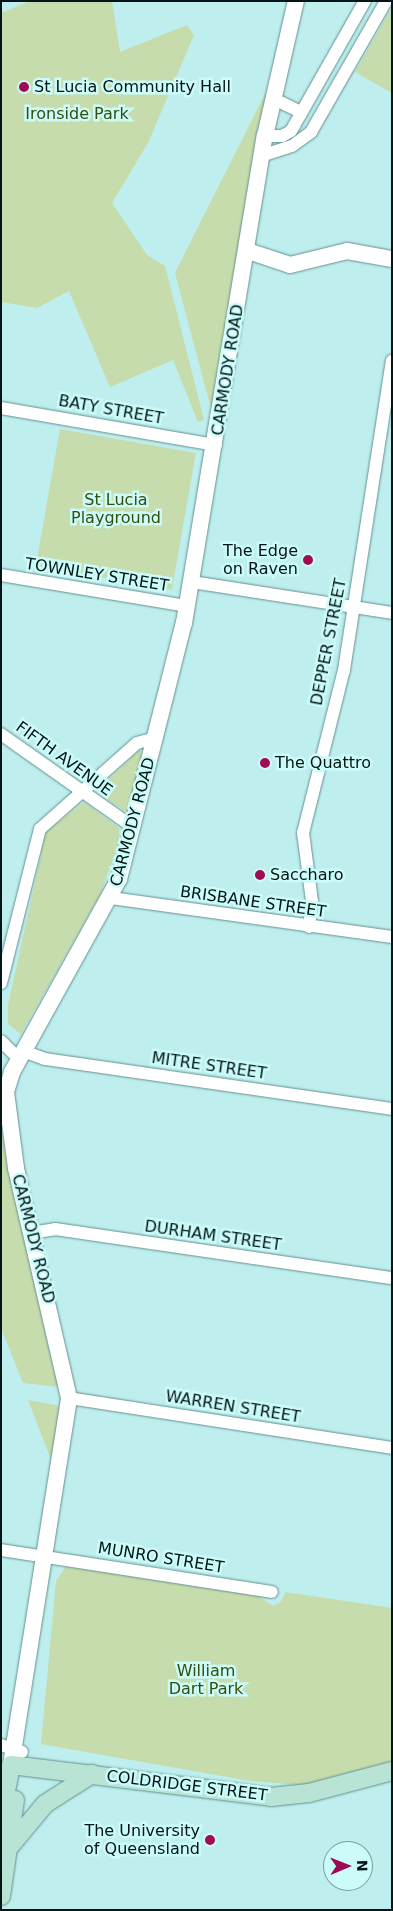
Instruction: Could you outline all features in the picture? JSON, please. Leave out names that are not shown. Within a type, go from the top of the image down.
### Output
[{"type":"main road","name":"COLDRIDGE STREET","points":[[13,1756],[93,1774],[271,1797],[309,1793],[392,1771]]},
{"type":"main road","name":"CARMODY ROAD","points":[[1,1817],[13,1756]]},
{"type":"main road","name":"CARMODY ROAD","points":[[1,1896],[8,1850],[13,1756]]},
{"type":"main road","points":[[8,1850],[45,1804],[93,1774]]},
{"type":"street","name":"CARMODY ROAD","points":[[13,1756],[32,1676],[31,1649],[69,1398],[31,1232],[6,1102],[8,1083],[21,1055],[111,898],[133,827],[156,738],[192,582],[248,251],[261,156],[296,1]]},
{"type":"street","points":[[265,136],[288,134],[365,1]]},
{"type":"street","points":[[261,156],[292,146],[312,130],[386,1]]},
{"type":"street","points":[[274,99],[302,112]]},
{"type":"street","points":[[248,251],[290,265],[347,251],[392,259]]},
{"type":"street","name":"DEPPER STREET","points":[[309,927],[312,901],[303,833],[344,670],[392,361]]},
{"type":"street","name":"BATY STREET","points":[[1,408],[216,445]]},
{"type":"street","name":"TOWNLEY STREET","points":[[1,575],[187,606]]},
{"type":"street","points":[[192,582],[392,613]]},
{"type":"street","name":"FIFTH AVENUE","points":[[1,734],[83,794],[133,827]]},
{"type":"street","name":"CARMODY ROAD","points":[[1,983],[40,829],[83,794],[137,744],[156,738]]},
{"type":"street","name":"BRISBANE STREET","points":[[111,898],[309,927],[392,937]]},
{"type":"street","points":[[1,1041],[21,1055]]},
{"type":"street","name":"MITRE STREET","points":[[21,1055],[392,1109]]},
{"type":"street","name":"DURHAM STREET","points":[[31,1232],[55,1229],[392,1278]]},
{"type":"street","name":"WARREN STREET","points":[[69,1398],[392,1448]]},
{"type":"street","name":"MUNRO STREET","points":[[1,1550],[272,1592]]},
{"type":"green space","name":"Ironside Park","points":[[30,1],[112,1],[120,52],[187,25],[194,35],[148,143],[112,203],[147,255],[165,266],[204,420],[198,422],[173,360],[110,387],[69,291],[37,308],[1,302],[1,13]]},
{"type":"green space","points":[[392,7],[392,93],[355,72]]},
{"type":"green space","points":[[269,86],[213,416],[175,273]]},
{"type":"green space","name":"St Lucia Playground","points":[[60,429],[196,453],[172,590],[36,566]]},
{"type":"green space","points":[[140,749],[142,759],[127,812],[96,792]]},
{"type":"green space","points":[[84,802],[119,828],[119,841],[101,893],[21,1034],[8,1024],[8,1005],[46,832]]},
{"type":"green space","points":[[1,1127],[59,1387],[23,1383],[1,1328]]},
{"type":"green space","points":[[28,1400],[60,1406],[53,1465]]},
{"type":"green space","name":"William Dart Park","points":[[67,1565],[258,1596],[273,1606],[281,1602],[285,1592],[392,1608],[392,1762],[313,1786],[250,1781],[41,1744],[56,1581]]},
{"type":"place","name":"St Lucia Community Hall","points":[[24,87]]},
{"type":"place","name":"The Edge on Raven","points":[[308,560]]},
{"type":"place","name":"The Quattro","points":[[265,763]]},
{"type":"place","name":"Saccharo","points":[[260,875]]},
{"type":"place","name":"The University of Queensland","points":[[210,1840]]}]
